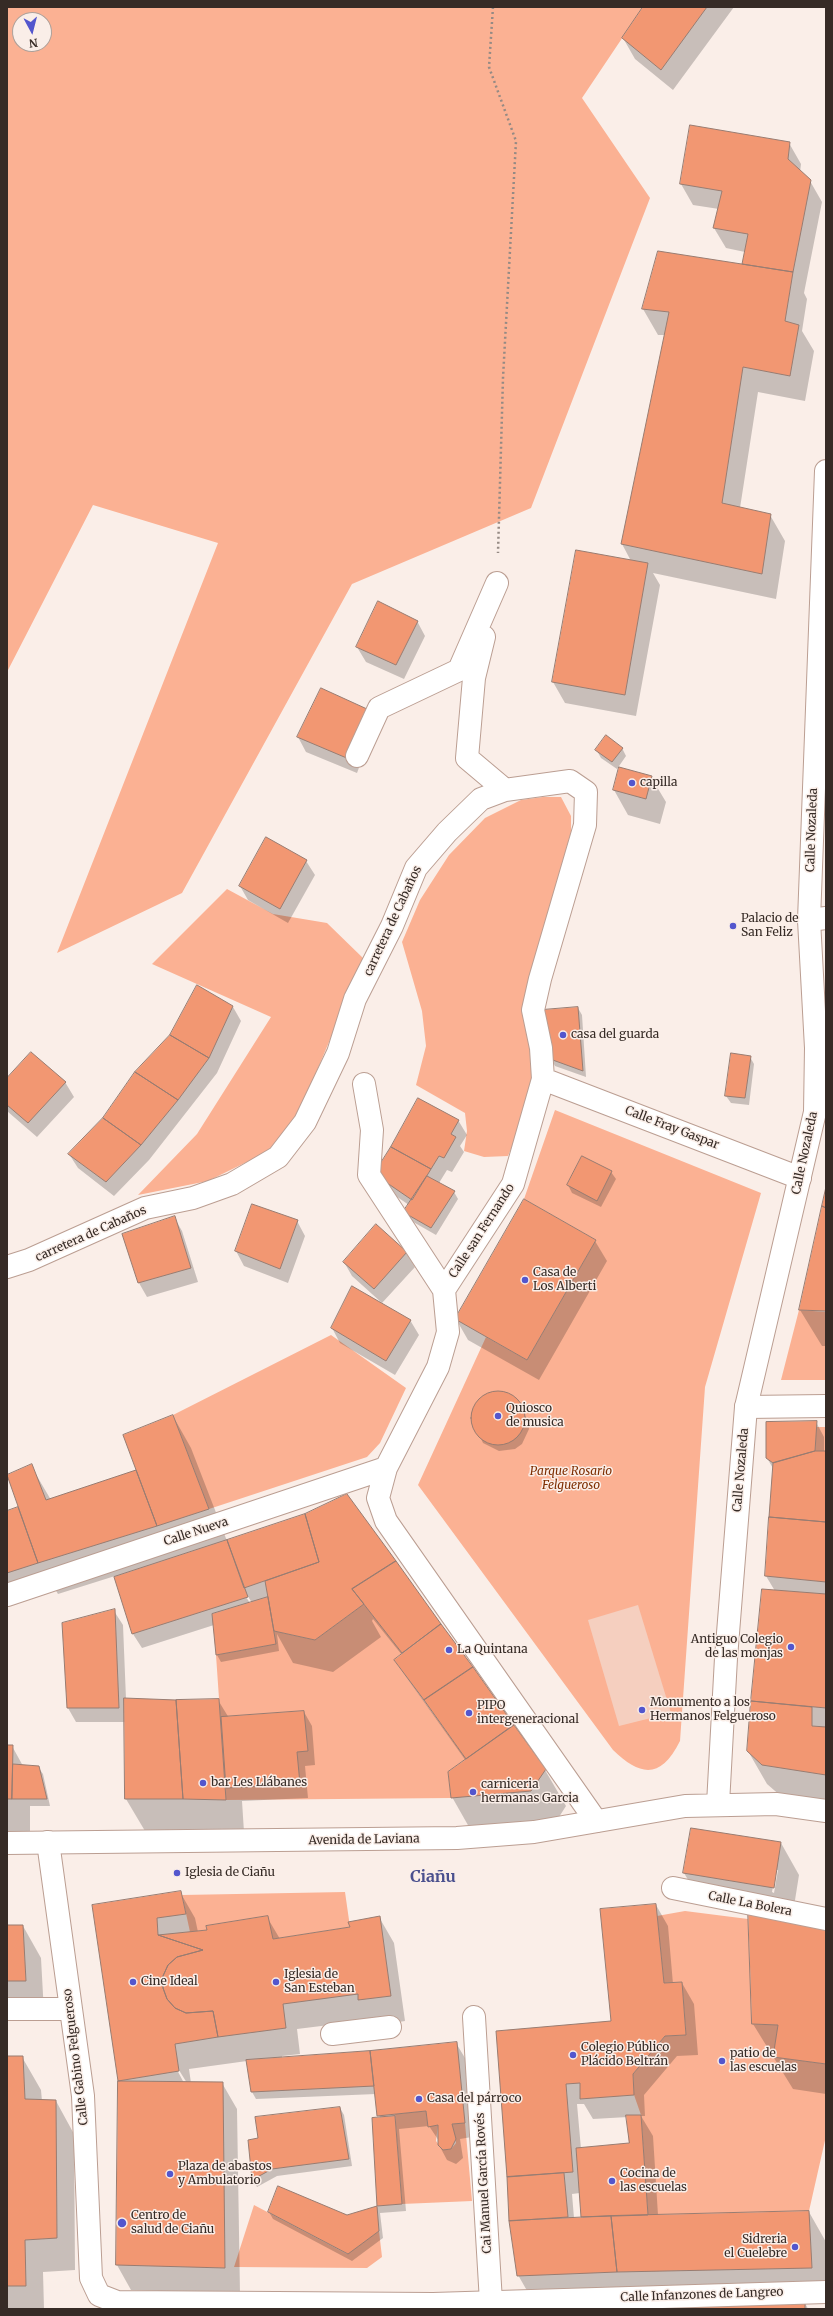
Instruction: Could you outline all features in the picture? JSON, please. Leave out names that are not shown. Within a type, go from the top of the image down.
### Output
[{"type":"street","name":"Calle Nozaleda","points":[[718,1804],[726,1658],[746,1407],[815,1112],[821,1051],[817,919],[826,471]]},
{"type":"street","points":[[357,756],[379,708],[459,670],[497,583]]},
{"type":"street","points":[[497,583],[474,678],[467,758],[505,790]]},
{"type":"street","name":"carretera de Cabaños","points":[[7,1267],[30,1260],[145,1208],[193,1198],[232,1184],[278,1157],[308,1115],[338,1053],[356,999],[392,926],[416,868],[447,832],[482,799],[505,790],[570,781],[586,792],[585,825],[540,979],[533,1010],[541,1048],[543,1079]]},
{"type":"street","name":"Calle Fray Gaspar","points":[[543,1079],[800,1178]]},
{"type":"street","name":"Calle san Fernando","points":[[444,1290],[513,1184],[543,1079]]},
{"type":"street","points":[[364,1084],[372,1130],[369,1175],[444,1290],[448,1332],[438,1367],[386,1468],[378,1498],[386,1521],[596,1821]]},
{"type":"street","points":[[746,1407],[826,1406]]},
{"type":"street","name":"Calle Nueva","points":[[7,1595],[386,1468]]},
{"type":"street","name":"Avenida de Laviana","points":[[7,1843],[457,1838],[534,1832],[685,1806],[718,1804],[776,1804],[826,1811]]},
{"type":"street","name":"Calle Gabino Felgueroso","points":[[48,1842],[83,2096],[91,2278],[99,2295]]},
{"type":"street","name":"Calle La Bolera","points":[[674,1888],[826,1919]]},
{"type":"street","points":[[7,2009],[71,2009]]},
{"type":"street","name":"Cai Manuel García Rovés","points":[[474,2017],[490,2302]]},
{"type":"street","points":[[332,2034],[390,2027]]},
{"type":"street","name":"Calle Infanzones de Langreo","points":[[99,2295],[117,2302],[433,2306],[490,2302],[826,2292]]},
{"type":"path","points":[[493,7],[489,67],[516,141],[503,378],[497,583]]},
{"type":"green space","points":[[7,7],[643,7],[582,98],[650,198],[531,508],[352,584],[182,893],[57,953],[218,543],[93,505],[7,672]]},
{"type":"green space","points":[[543,797],[561,797],[571,816],[571,832],[532,969],[533,1081],[519,1130],[508,1156],[484,1157],[464,1151],[467,1131],[465,1113],[416,1085],[426,1046],[422,1011],[402,942],[420,900],[449,855],[485,818],[521,800]]},
{"type":"green space","points":[[227,889],[273,914],[327,923],[364,959],[299,1113],[267,1152],[208,1181],[138,1195],[197,1134],[271,1017],[152,964]]},
{"type":"green space","name":"Parque Rosario Felgueroso","points":[[555,1110],[761,1193],[705,1387],[680,1741],[673,1753],[665,1762],[658,1768],[650,1770],[641,1769],[633,1765],[613,1750],[418,1485],[486,1337],[527,1360],[596,1240],[524,1199]]},
{"type":"green space","points":[[799,1310],[826,1312],[826,1380],[781,1380]]},
{"type":"green space","points":[[331,1335],[406,1388],[380,1443],[367,1457],[209,1509],[173,1415]]},
{"type":"green space","points":[[816,1427],[826,1427],[826,1451],[815,1451]]},
{"type":"green space","points":[[364,1604],[402,1653],[394,1660],[466,1759],[448,1772],[451,1798],[226,1800],[216,1655],[275,1644],[274,1631],[315,1640]]},
{"type":"green space","points":[[345,1892],[350,1927],[273,1939],[206,1926],[207,1930],[190,1932],[182,1895]]},
{"type":"green space","name":"patio de las escuelas","points":[[685,1911],[748,1919],[752,2024],[778,2025],[774,2057],[826,2064],[826,2136],[809,2211],[648,2215],[641,2115],[634,2095],[633,2074],[665,2036],[686,2035],[682,1982],[664,1983],[657,1916]]},
{"type":"green space","points":[[426,2111],[428,2126],[438,2125],[436,2141],[443,2150],[451,2149],[456,2143],[452,2124],[465,2123],[472,2201],[402,2204],[395,2114]]},
{"type":"green space","points":[[254,2205],[347,2254],[379,2231],[382,2257],[367,2268],[234,2267]]},
{"type":"shaded area","points":[[638,1605],[671,1713],[619,1726],[588,1620]]},
{"type":"building","points":[[643,7],[707,7],[661,70],[622,38]]},
{"type":"building","points":[[690,125],[790,142],[788,159],[811,180],[793,272],[742,264],[748,234],[713,228],[722,191],[680,184]]},
{"type":"building","points":[[658,251],[793,272],[785,321],[799,325],[790,376],[743,367],[722,503],[771,514],[762,574],[621,544],[669,312],[642,309]]},
{"type":"building","points":[[576,550],[648,563],[625,695],[552,682]]},
{"type":"building","points":[[378,601],[418,621],[396,665],[356,647]]},
{"type":"building","points":[[321,688],[367,709],[349,759],[297,737]]},
{"type":"building","points":[[606,735],[623,748],[612,762],[595,750]]},
{"type":"building","name":"capilla","points":[[619,767],[652,776],[646,799],[613,790]]},
{"type":"building","points":[[266,837],[307,860],[280,909],[239,886]]},
{"type":"building","points":[[197,985],[233,1006],[209,1058],[170,1035]]},
{"type":"building","name":"casa del guarda","points":[[578,1007],[583,1071],[550,1059],[542,1010]]},
{"type":"building","points":[[170,1035],[209,1058],[178,1100],[135,1072]]},
{"type":"building","points":[[31,1052],[66,1082],[28,1123],[7,1105],[7,1078]]},
{"type":"building","points":[[731,1053],[751,1056],[745,1098],[725,1096]]},
{"type":"building","points":[[135,1072],[178,1100],[141,1145],[103,1118]]},
{"type":"building","points":[[418,1098],[459,1120],[451,1134],[456,1137],[444,1158],[439,1156],[431,1169],[391,1147]]},
{"type":"building","points":[[103,1118],[141,1145],[106,1182],[68,1154]]},
{"type":"building","points":[[391,1147],[431,1169],[412,1200],[374,1174]]},
{"type":"building","points":[[582,1156],[612,1171],[597,1201],[567,1185]]},
{"type":"building","points":[[427,1176],[455,1191],[431,1228],[403,1212]]},
{"type":"building","points":[[826,1187],[826,1208],[822,1206]]},
{"type":"building","name":"Casa de Los Alberti","points":[[524,1199],[596,1240],[527,1360],[455,1319]]},
{"type":"building","points":[[252,1204],[298,1220],[280,1269],[235,1251]]},
{"type":"building","points":[[822,1206],[826,1208],[826,1311],[799,1310]]},
{"type":"building","points":[[175,1216],[191,1268],[138,1283],[122,1234]]},
{"type":"building","points":[[376,1224],[407,1252],[374,1289],[343,1262]]},
{"type":"building","points":[[352,1286],[411,1320],[386,1361],[331,1328]]},
{"type":"building","name":"Quiosco de musica","points":[[498,1391],[508,1393],[517,1399],[523,1408],[525,1418],[523,1428],[517,1437],[508,1443],[498,1445],[488,1443],[479,1437],[473,1428],[471,1418],[473,1408],[479,1399],[488,1393]]},
{"type":"building","points":[[173,1415],[209,1509],[157,1526],[123,1435]]},
{"type":"building","points":[[817,1421],[815,1451],[773,1463],[766,1458],[766,1422]]},
{"type":"building","points":[[815,1451],[826,1451],[826,1522],[769,1517],[773,1463]]},
{"type":"building","points":[[32,1464],[46,1500],[136,1470],[157,1526],[38,1563],[7,1475]]},
{"type":"building","points":[[347,1494],[396,1561],[352,1589],[364,1604],[315,1640],[274,1631],[265,1581],[319,1562],[305,1514]]},
{"type":"building","points":[[18,1507],[38,1563],[7,1573],[7,1511]]},
{"type":"building","points":[[305,1514],[319,1562],[244,1588],[227,1540]]},
{"type":"building","points":[[769,1517],[826,1522],[826,1582],[765,1576]]},
{"type":"building","points":[[227,1540],[248,1597],[132,1634],[114,1577]]},
{"type":"building","points":[[396,1561],[441,1624],[402,1653],[352,1589]]},
{"type":"building","name":"Antiguo Colegio de las monjas","points":[[762,1589],[826,1594],[826,1708],[751,1701]]},
{"type":"building","points":[[268,1597],[276,1644],[216,1655],[212,1614]]},
{"type":"building","points":[[115,1609],[119,1708],[67,1708],[62,1623]]},
{"type":"building","points":[[441,1624],[473,1667],[424,1700],[394,1660]]},
{"type":"building","name":"PIPO intergeneracional","points":[[473,1667],[514,1725],[466,1759],[424,1700]]},
{"type":"building","points":[[124,1698],[176,1700],[183,1799],[125,1799]]},
{"type":"building","points":[[219,1699],[226,1800],[183,1799],[176,1700]]},
{"type":"building","points":[[751,1701],[812,1707],[812,1726],[826,1727],[826,1775],[762,1765],[747,1751]]},
{"type":"building","points":[[304,1711],[308,1751],[297,1752],[300,1784],[226,1788],[221,1717]]},
{"type":"building","points":[[514,1725],[546,1769],[531,1791],[451,1798],[448,1772]]},
{"type":"building","points":[[7,1745],[13,1745],[12,1799],[7,1799]]},
{"type":"building","points":[[13,1764],[39,1766],[47,1799],[12,1799]]},
{"type":"building","points":[[691,1828],[781,1842],[774,1888],[683,1873]]},
{"type":"building","name":"Cine Ideal","points":[[181,1891],[186,1914],[157,1918],[158,1935],[203,1950],[177,1957],[168,1965],[163,1976],[163,1988],[167,1999],[175,2008],[186,2013],[213,2011],[218,2037],[175,2044],[179,2071],[118,2081],[92,1905]]},
{"type":"building","name":"Colegio Público Plácido Beltrán","points":[[656,1904],[664,1983],[682,1982],[686,2035],[665,2036],[633,2074],[634,2095],[580,2099],[580,2083],[566,2084],[573,2172],[507,2177],[496,2031],[611,2021],[600,1909]]},
{"type":"building","points":[[748,1909],[826,1925],[826,2064],[773,2057],[778,2025],[752,2024]]},
{"type":"building","name":"Iglesia de San Esteban","points":[[268,1916],[273,1939],[350,1927],[348,1922],[380,1916],[391,1996],[358,2000],[358,1994],[283,2004],[286,2028],[218,2037],[213,2011],[186,2013],[175,2008],[167,1999],[163,1988],[163,1976],[168,1965],[177,1957],[203,1950],[158,1935],[207,1930],[206,1926]]},
{"type":"building","points":[[7,1925],[23,1925],[26,1981],[7,1981]]},
{"type":"building","name":"Casa del párroco","points":[[457,2042],[465,2123],[452,2124],[456,2139],[451,2149],[443,2150],[438,2145],[438,2125],[428,2127],[426,2111],[377,2116],[370,2051]]},
{"type":"building","points":[[370,2051],[374,2086],[251,2092],[246,2060]]},
{"type":"building","points":[[7,2056],[23,2056],[25,2099],[56,2100],[57,2238],[25,2240],[26,2286],[7,2286]]},
{"type":"building","name":"Plaza de abastos y Ambulatorio","points":[[118,2081],[223,2082],[225,2268],[116,2265]]},
{"type":"building","points":[[340,2107],[349,2159],[272,2169],[252,2180],[248,2140],[258,2138],[255,2117]]},
{"type":"building","name":"Cocina de las escuelas","points":[[626,2115],[641,2115],[648,2215],[581,2217],[576,2148],[629,2143]]},
{"type":"building","points":[[395,2116],[402,2204],[377,2206],[372,2118]]},
{"type":"building","points":[[564,2173],[568,2217],[509,2221],[507,2177]]},
{"type":"building","points":[[278,2186],[347,2215],[377,2206],[379,2231],[348,2254],[268,2212]]},
{"type":"building","points":[[809,2211],[812,2268],[617,2272],[611,2216]]},
{"type":"building","points":[[611,2216],[617,2272],[517,2276],[509,2221]]},
{"type":"building","points":[[805,2302],[805,2309],[582,2309]]},
{"type":"place","name":"capilla","points":[[632,783]]},
{"type":"place","name":"Palacio de San Feliz","points":[[733,926]]},
{"type":"place","name":"casa del guarda","points":[[563,1035]]},
{"type":"place","name":"Casa de Los Alberti","points":[[525,1280]]},
{"type":"place","name":"Quiosco de musica","points":[[498,1416]]},
{"type":"place","name":"Antiguo Colegio de las monjas","points":[[791,1647]]},
{"type":"place","name":"La Quintana","points":[[449,1650]]},
{"type":"place","name":"Monumento a los Hermanos Felgueroso","points":[[642,1710]]},
{"type":"place","name":"PIPO intergeneracional","points":[[469,1713]]},
{"type":"place","name":"bar Les Llábanes","points":[[203,1783]]},
{"type":"place","name":"carniceria hermanas Garcia","points":[[473,1792]]},
{"type":"place","name":"Iglesia de Ciañu","points":[[177,1873]]},
{"type":"place","name":"Cine Ideal","points":[[133,1982]]},
{"type":"place","name":"Iglesia de San Esteban","points":[[276,1982]]},
{"type":"place","name":"Colegio Público Plácido Beltrán","points":[[573,2055]]},
{"type":"place","name":"patio de las escuelas","points":[[722,2061]]},
{"type":"place","name":"Casa del párroco","points":[[419,2099]]},
{"type":"place","name":"Plaza de abastos y Ambulatorio","points":[[170,2174]]},
{"type":"place","name":"Cocina de las escuelas","points":[[612,2181]]},
{"type":"place","name":"Centro de salud de Ciañu","points":[[122,2223]]},
{"type":"place","name":"Sidreria el Cuelebre","points":[[795,2247]]},
{"type":"district","name":"Ciañu","points":[[433,1877]]}]
